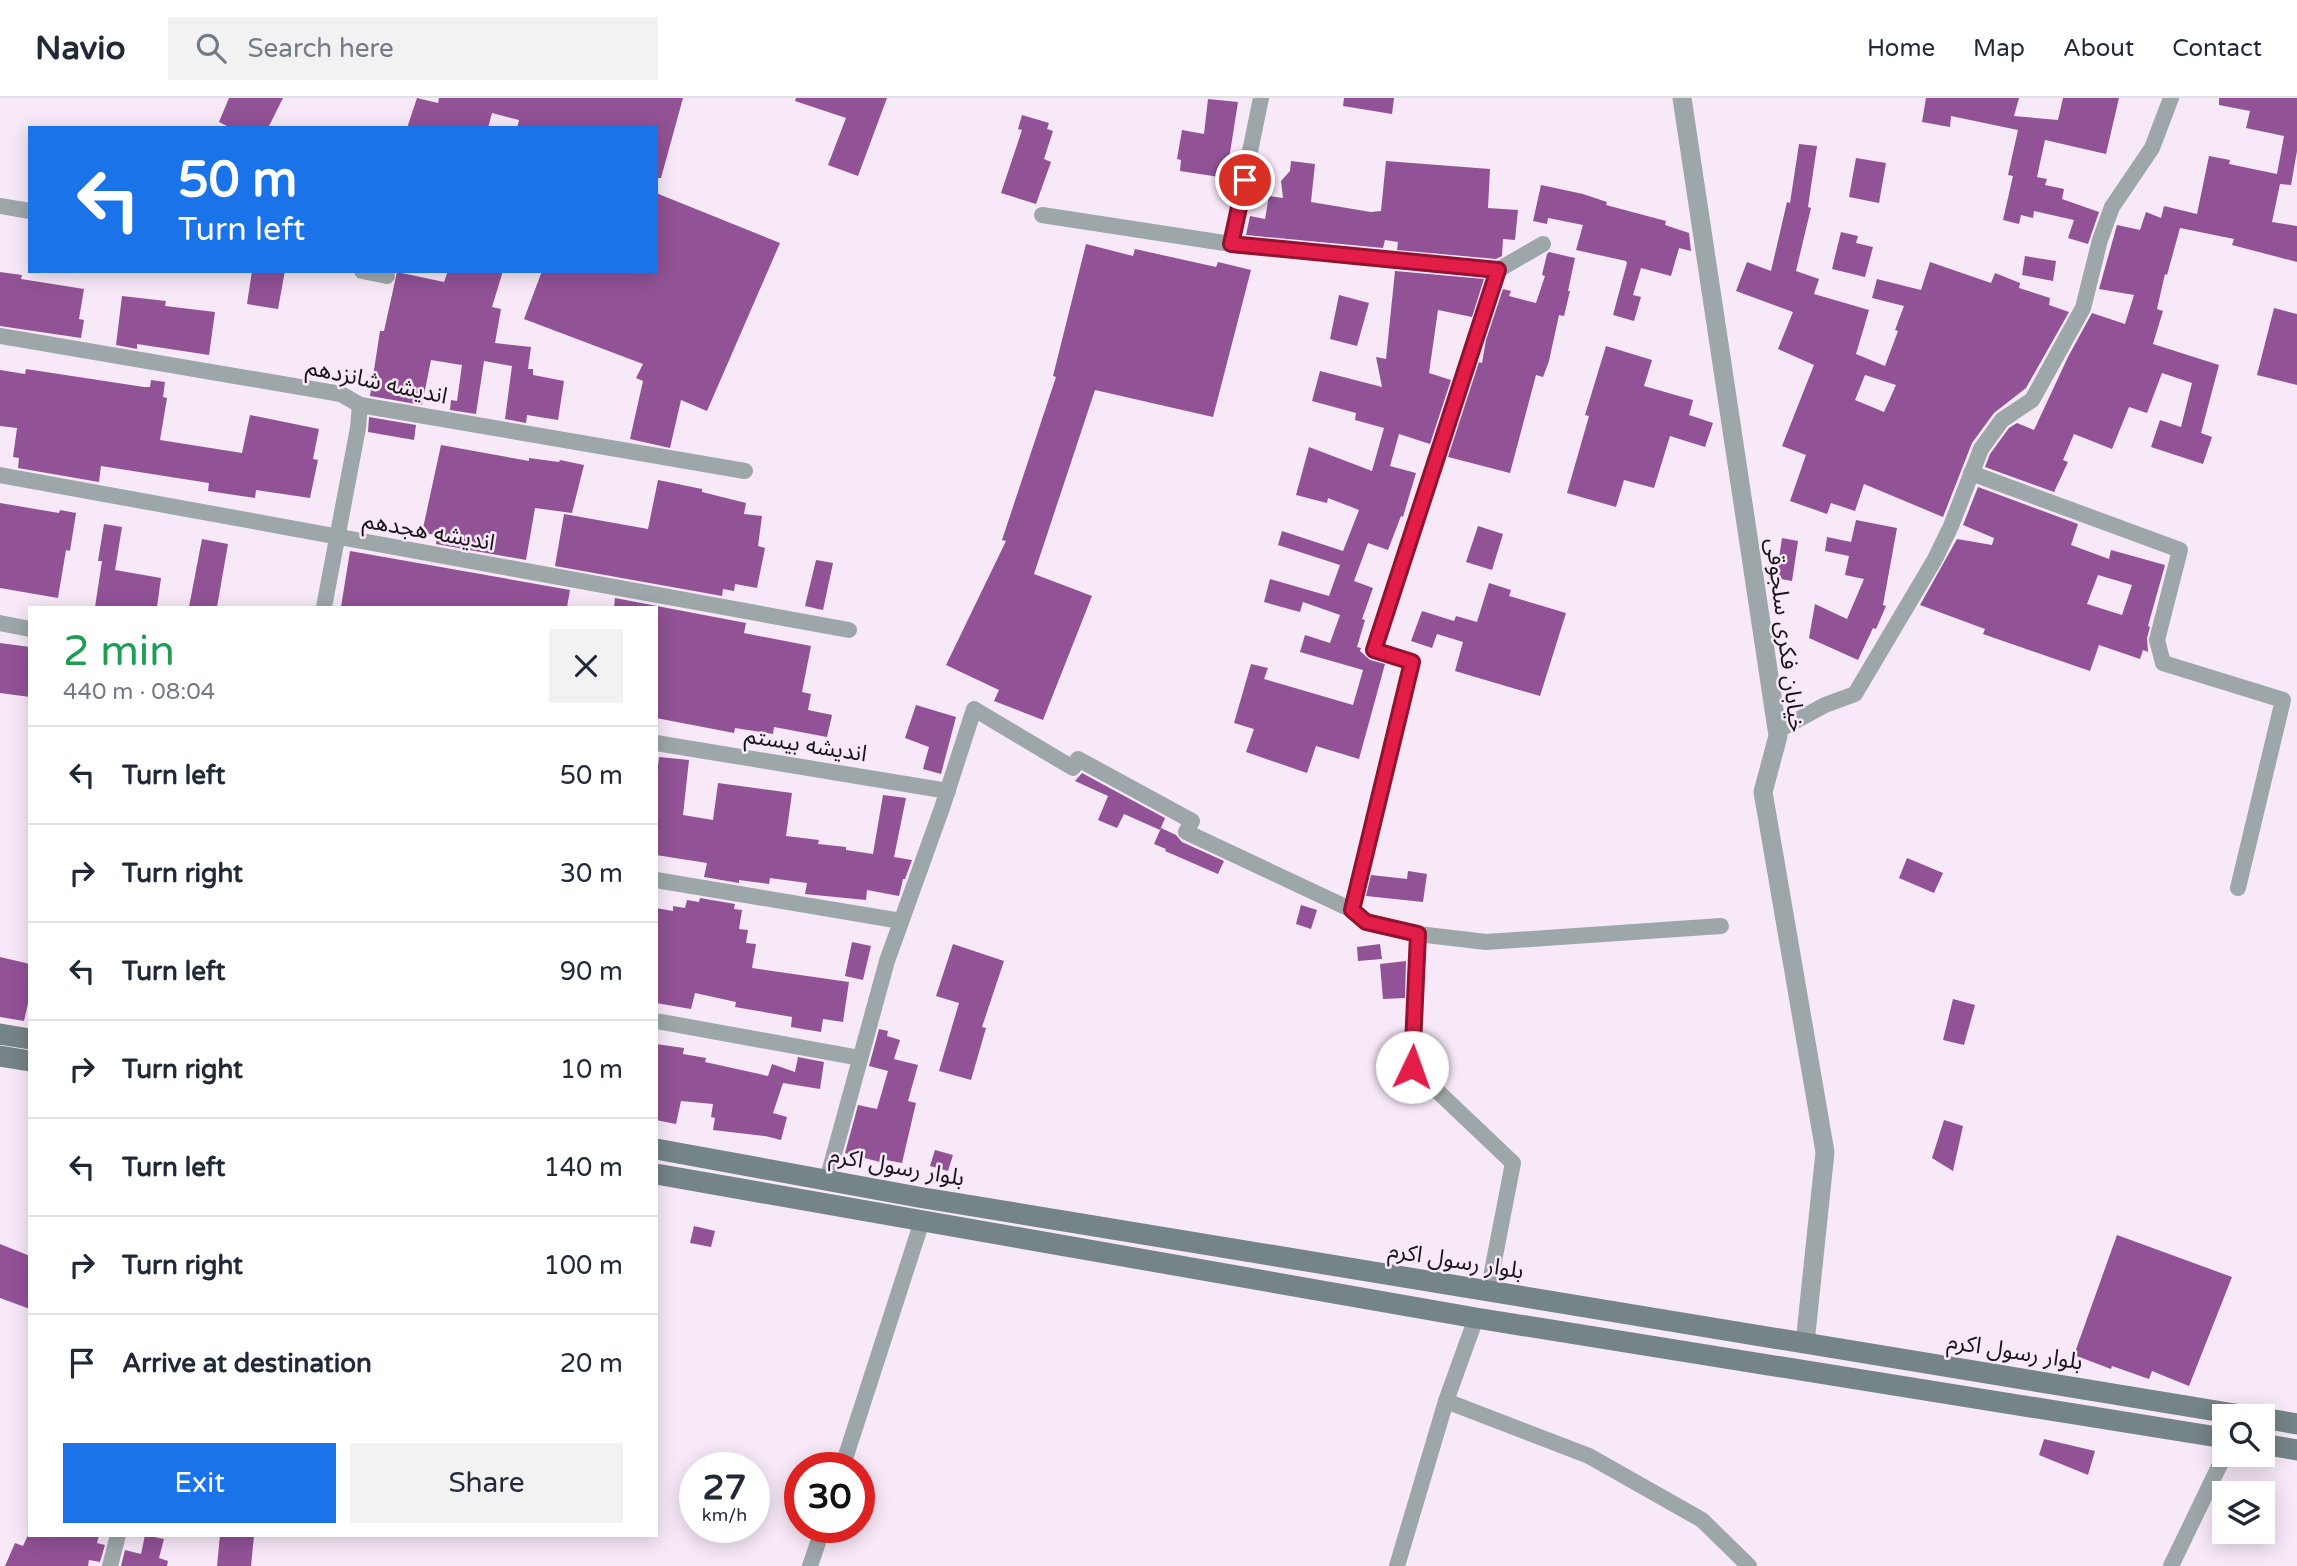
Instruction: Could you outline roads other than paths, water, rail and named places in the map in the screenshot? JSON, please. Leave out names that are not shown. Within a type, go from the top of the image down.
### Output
[{"type":"main road","points":[[0,1034],[28,1039]]},
{"type":"main road","points":[[0,1056],[28,1061]]},
{"type":"main road","name":"بلوار رسول اکرم","points":[[658,1149],[1488,1292],[2212,1410]]},
{"type":"main road","points":[[658,1174],[1476,1318],[2212,1436]]},
{"type":"main road","points":[[2275,1421],[2297,1424]]},
{"type":"main road","points":[[2275,1446],[2297,1450]]},
{"type":"street","points":[[1231,244],[1261,98]]},
{"type":"street","name":"خیابان فکری سلجوقی","points":[[1682,98],[1778,736],[1763,792],[1825,1152],[1805,1343]]},
{"type":"street","points":[[1777,731],[1825,705],[1855,694],[1936,559],[1981,449],[2002,420],[2032,400],[2083,307],[2100,240],[2112,207],[2152,148],[2171,98]]},
{"type":"street","points":[[0,206],[28,211]]},
{"type":"street","points":[[1042,215],[1231,244],[1498,270],[1543,244]]},
{"type":"street","points":[[1352,910],[1412,662],[1374,650],[1498,270]]},
{"type":"street","points":[[372,273],[387,276]]},
{"type":"street","name":"اندیشه شانزدهم","points":[[0,336],[341,394],[360,405],[745,471]]},
{"type":"street","points":[[324,606],[360,405]]},
{"type":"street","points":[[1971,473],[2180,550],[2157,640],[2164,663],[2283,700],[2238,888]]},
{"type":"street","name":"اندیشه هجدهم","points":[[0,475],[849,630]]},
{"type":"street","points":[[0,623],[28,629]]},
{"type":"street","points":[[827,1180],[901,921],[948,791],[974,709],[1073,768],[1078,759],[1192,821],[1186,832],[1352,910],[1366,922],[1418,934],[1486,942],[1721,926]]},
{"type":"street","name":"اندیشه بیستم","points":[[658,743],[948,791]]},
{"type":"street","points":[[658,880],[901,921]]},
{"type":"street","points":[[1418,934],[1412,1067],[1513,1163],[1488,1292]]},
{"type":"street","points":[[658,1021],[860,1058]]},
{"type":"street","points":[[847,1452],[922,1221]]},
{"type":"street","points":[[1397,1566],[1446,1401],[1476,1318]]},
{"type":"street","points":[[1446,1401],[1590,1455],[1702,1520],[1749,1566]]},
{"type":"street","points":[[2171,1566],[2219,1467]]},
{"type":"street","points":[[110,1566],[117,1537]]},
{"type":"street","points":[[810,1566],[818,1543]]}]
